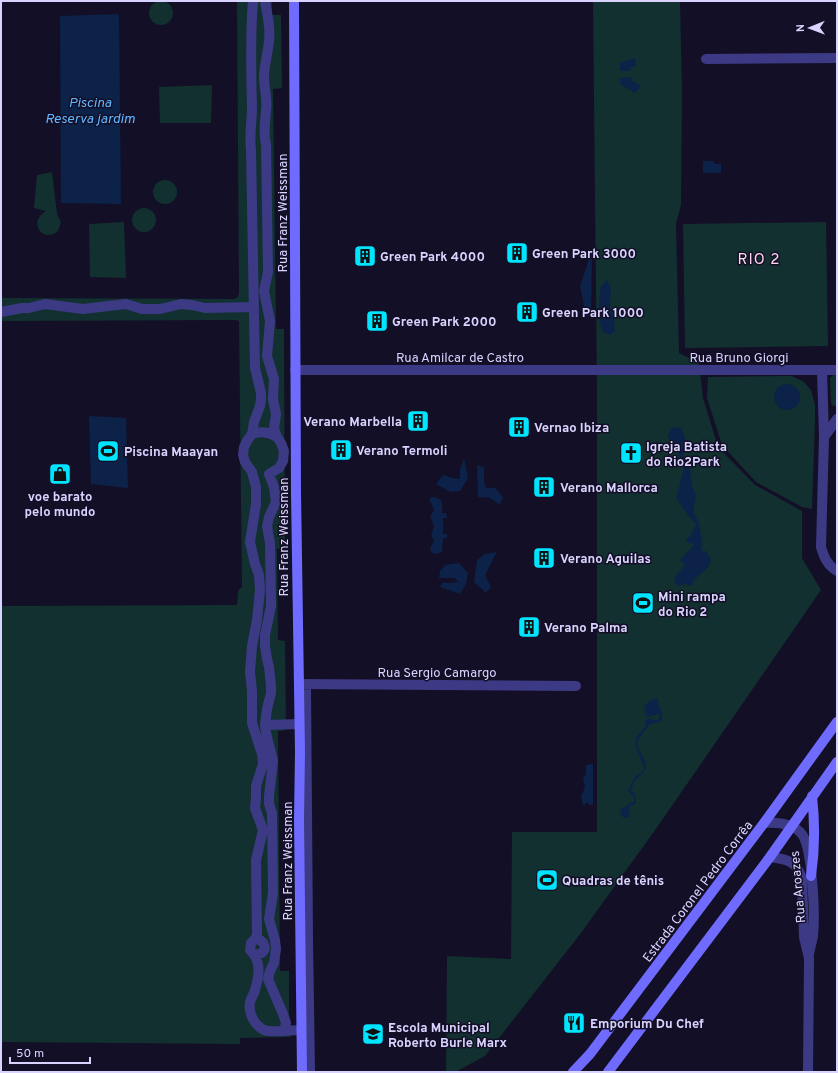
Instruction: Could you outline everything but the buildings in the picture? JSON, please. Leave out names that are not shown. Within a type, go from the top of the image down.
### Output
[{"type":"street","points":[[253,1],[250,67],[252,110],[249,137],[251,150],[254,368],[261,393],[260,406],[254,422],[252,434],[244,447],[243,455],[245,462],[252,472],[256,487],[256,504],[250,542],[260,590],[250,672],[252,691],[252,723],[262,754],[263,764],[256,786],[256,808],[264,830],[256,860],[257,935],[255,939],[264,943],[265,949],[262,953],[255,954],[259,966],[255,991],[250,1001],[250,1012],[253,1020],[265,1030],[302,1030]]},
{"type":"street","points":[[265,1],[270,39],[264,66],[266,98],[264,134],[266,145],[268,272],[264,291],[270,321],[267,356],[274,379],[273,399],[276,414],[274,428],[277,438]]},
{"type":"street","name":"Rua Franz Weissman","points":[[294,1],[296,578],[302,684],[299,820],[302,1072]]},
{"type":"street","points":[[706,59],[837,58]]},
{"type":"street","points":[[1,312],[45,304],[83,309],[126,304],[142,309],[160,309],[181,304],[205,308],[253,307]]},
{"type":"street","name":"Rua Amilcar de Castro","points":[[296,370],[625,371]]},
{"type":"street","points":[[822,370],[824,437],[821,547],[824,557],[837,571]]},
{"type":"street","name":"Rua Bruno Giorgi","points":[[625,371],[837,370]]},
{"type":"street","points":[[824,437],[837,419]]},
{"type":"street","points":[[252,434],[263,432],[270,433],[281,443],[284,451],[283,461],[278,468],[269,474],[259,475],[252,472]]},
{"type":"street","points":[[269,474],[274,487],[276,502],[268,516],[267,526],[270,543],[271,606],[265,635],[265,646],[266,659],[269,667],[271,693],[266,709],[265,725],[273,761],[269,796],[269,804],[272,814],[273,893],[269,919],[276,949],[274,963],[268,979],[286,1023],[284,1031]]},
{"type":"street","points":[[302,684],[310,1072]]},
{"type":"street","name":"Rua Sergio Camargo","points":[[302,684],[576,686]]},
{"type":"street","name":"Estrada Coronel Pedro Corrêa","points":[[573,1072],[590,1054],[764,823],[837,722]]},
{"type":"street","points":[[265,725],[300,724]]},
{"type":"street","points":[[608,1072],[770,857],[837,762]]},
{"type":"street","points":[[811,876],[814,860],[812,796]]},
{"type":"street","points":[[764,823],[792,826]]},
{"type":"street","name":"Rua Aroazes","points":[[792,826],[800,831],[804,838],[811,876],[813,898],[813,936],[809,956],[808,1072]]},
{"type":"street","name":"Rua Aroazes","points":[[770,857],[787,860],[796,866],[800,871],[803,899],[804,937],[809,956]]},
{"type":"green space","points":[[161,1],[166,2],[172,8],[172,18],[166,24],[161,25],[156,24],[150,18],[149,13],[150,8],[156,2]]},
{"type":"green space","points":[[237,1],[272,1],[272,15],[281,15],[282,88],[273,89],[276,329],[284,329],[285,549],[277,549],[278,640],[285,641],[286,730],[278,731],[280,971],[289,971],[289,1021],[291,1037],[240,1038],[240,1044],[1,1042],[1,606],[237,605],[238,591],[242,587],[239,321],[1,321],[1,298],[235,299],[238,296]]},
{"type":"green space","points":[[593,1],[680,1],[682,93],[681,205],[676,223],[679,353],[699,363],[703,398],[718,447],[755,485],[802,511],[802,558],[821,590],[658,826],[581,933],[485,1056],[455,1072],[446,1072],[447,956],[511,959],[512,832],[597,832],[597,392]]},
{"type":"green space","points":[[212,85],[211,123],[160,123],[159,87]]},
{"type":"green space","points":[[52,172],[57,214],[61,222],[58,231],[47,235],[39,230],[37,226],[40,216],[46,211],[34,208],[37,175]]},
{"type":"green space","points":[[165,180],[170,181],[176,187],[176,197],[170,203],[165,204],[160,203],[154,197],[153,192],[154,187],[160,181]]},
{"type":"green space","points":[[144,208],[149,209],[155,215],[155,225],[149,231],[144,232],[139,231],[133,225],[132,220],[133,215],[139,209]]},
{"type":"green space","points":[[124,222],[126,278],[90,277],[89,224]]},
{"type":"green space","points":[[826,222],[828,346],[685,348],[683,224]]},
{"type":"green space","points":[[834,374],[837,374],[837,407],[832,405],[831,402],[830,378]]},
{"type":"green space","points":[[792,376],[804,382],[811,390],[815,405],[812,509],[802,507],[756,482],[722,445],[707,398],[708,377]]},
{"type":"water","name":"Piscina Reserva jardim","points":[[119,14],[121,204],[61,203],[60,16]]},
{"type":"water","points":[[635,58],[636,66],[630,68],[631,71],[620,71],[620,63]]},
{"type":"water","points":[[632,77],[632,81],[641,86],[635,93],[620,84],[620,78]]},
{"type":"water","points":[[703,161],[713,161],[715,164],[721,164],[721,173],[703,173]]},
{"type":"water","points":[[591,253],[591,316],[586,316],[580,286]]},
{"type":"water","points":[[607,280],[611,288],[610,306],[614,318],[615,331],[610,335],[603,332],[599,320],[601,286]]},
{"type":"water","points":[[787,384],[796,388],[800,397],[796,406],[787,410],[778,406],[774,397],[778,388]]},
{"type":"water","name":"Piscina Maayan","points":[[89,416],[126,418],[128,488],[91,484]]},
{"type":"water","points":[[674,427],[681,428],[685,436],[683,457],[689,458],[692,486],[696,495],[694,513],[699,523],[702,541],[701,551],[706,551],[711,560],[707,568],[693,582],[692,586],[685,584],[679,586],[676,584],[674,578],[685,565],[680,560],[694,545],[691,542],[689,544],[686,540],[692,533],[696,524],[676,498],[686,461],[681,460],[680,456],[677,455],[681,451],[683,444],[670,441],[668,437],[669,432]]},
{"type":"water","points":[[464,458],[468,478],[460,491],[450,492],[436,484],[443,475],[460,479],[460,469]]},
{"type":"water","points":[[477,465],[484,467],[484,482],[486,488],[495,488],[503,497],[500,505],[490,498],[478,497]]},
{"type":"water","points":[[433,497],[442,501],[442,513],[446,513],[447,518],[443,518],[443,534],[447,534],[447,538],[443,538],[442,552],[436,554],[432,553],[430,549],[434,540],[431,536],[434,526],[430,517],[434,510],[430,501],[430,498]]},
{"type":"water","points":[[497,552],[485,575],[491,587],[486,593],[474,582],[477,560],[485,554]]},
{"type":"water","points":[[459,563],[468,573],[466,584],[460,594],[440,587],[443,582],[458,582],[455,578],[439,578],[440,571],[445,565]]},
{"type":"water","points":[[656,698],[658,699],[659,708],[662,711],[662,721],[649,725],[638,740],[638,747],[645,761],[646,769],[634,782],[631,791],[635,794],[636,803],[634,805],[630,805],[629,817],[624,818],[620,814],[621,809],[626,807],[629,803],[634,802],[634,797],[628,790],[635,777],[644,770],[635,742],[636,738],[646,725],[645,720],[651,719],[656,721],[659,719],[659,714],[647,717],[645,713],[646,705]]},
{"type":"water","points":[[593,764],[593,805],[585,803],[585,805],[583,805],[581,796],[585,787],[583,778],[586,774],[586,765]]},
{"type":"place","name":"Green Park 3000","points":[[517,253]]},
{"type":"place","name":"Green Park 4000","points":[[365,256]]},
{"type":"place","name":"Green Park 1000","points":[[527,312]]},
{"type":"place","name":"Green Park 2000","points":[[377,321]]},
{"type":"place","name":"Verano Marbella","points":[[418,421]]},
{"type":"place","name":"Vernao Ibiza","points":[[519,427]]},
{"type":"place","name":"Verano Termoli","points":[[341,450]]},
{"type":"place","name":"Piscina Maayan","points":[[108,451]]},
{"type":"place","name":"Igreja Batista do Rio2Park","points":[[631,453]]},
{"type":"place","name":"voe barato pelo mundo","points":[[60,474]]},
{"type":"place","name":"Verano Mallorca","points":[[544,487]]},
{"type":"place","name":"Verano Aguilas","points":[[544,558]]},
{"type":"place","name":"Mini rampa do Rio 2","points":[[643,603]]},
{"type":"place","name":"Verano Palma","points":[[529,627]]},
{"type":"place","name":"Quadras de tênis","points":[[547,880]]},
{"type":"place","name":"Emporium Du Chef","points":[[574,1023]]},
{"type":"place","name":"Escola Municipal Roberto Burle Marx","points":[[373,1034]]},
{"type":"district","name":"RIO 2","points":[[759,259]]}]
